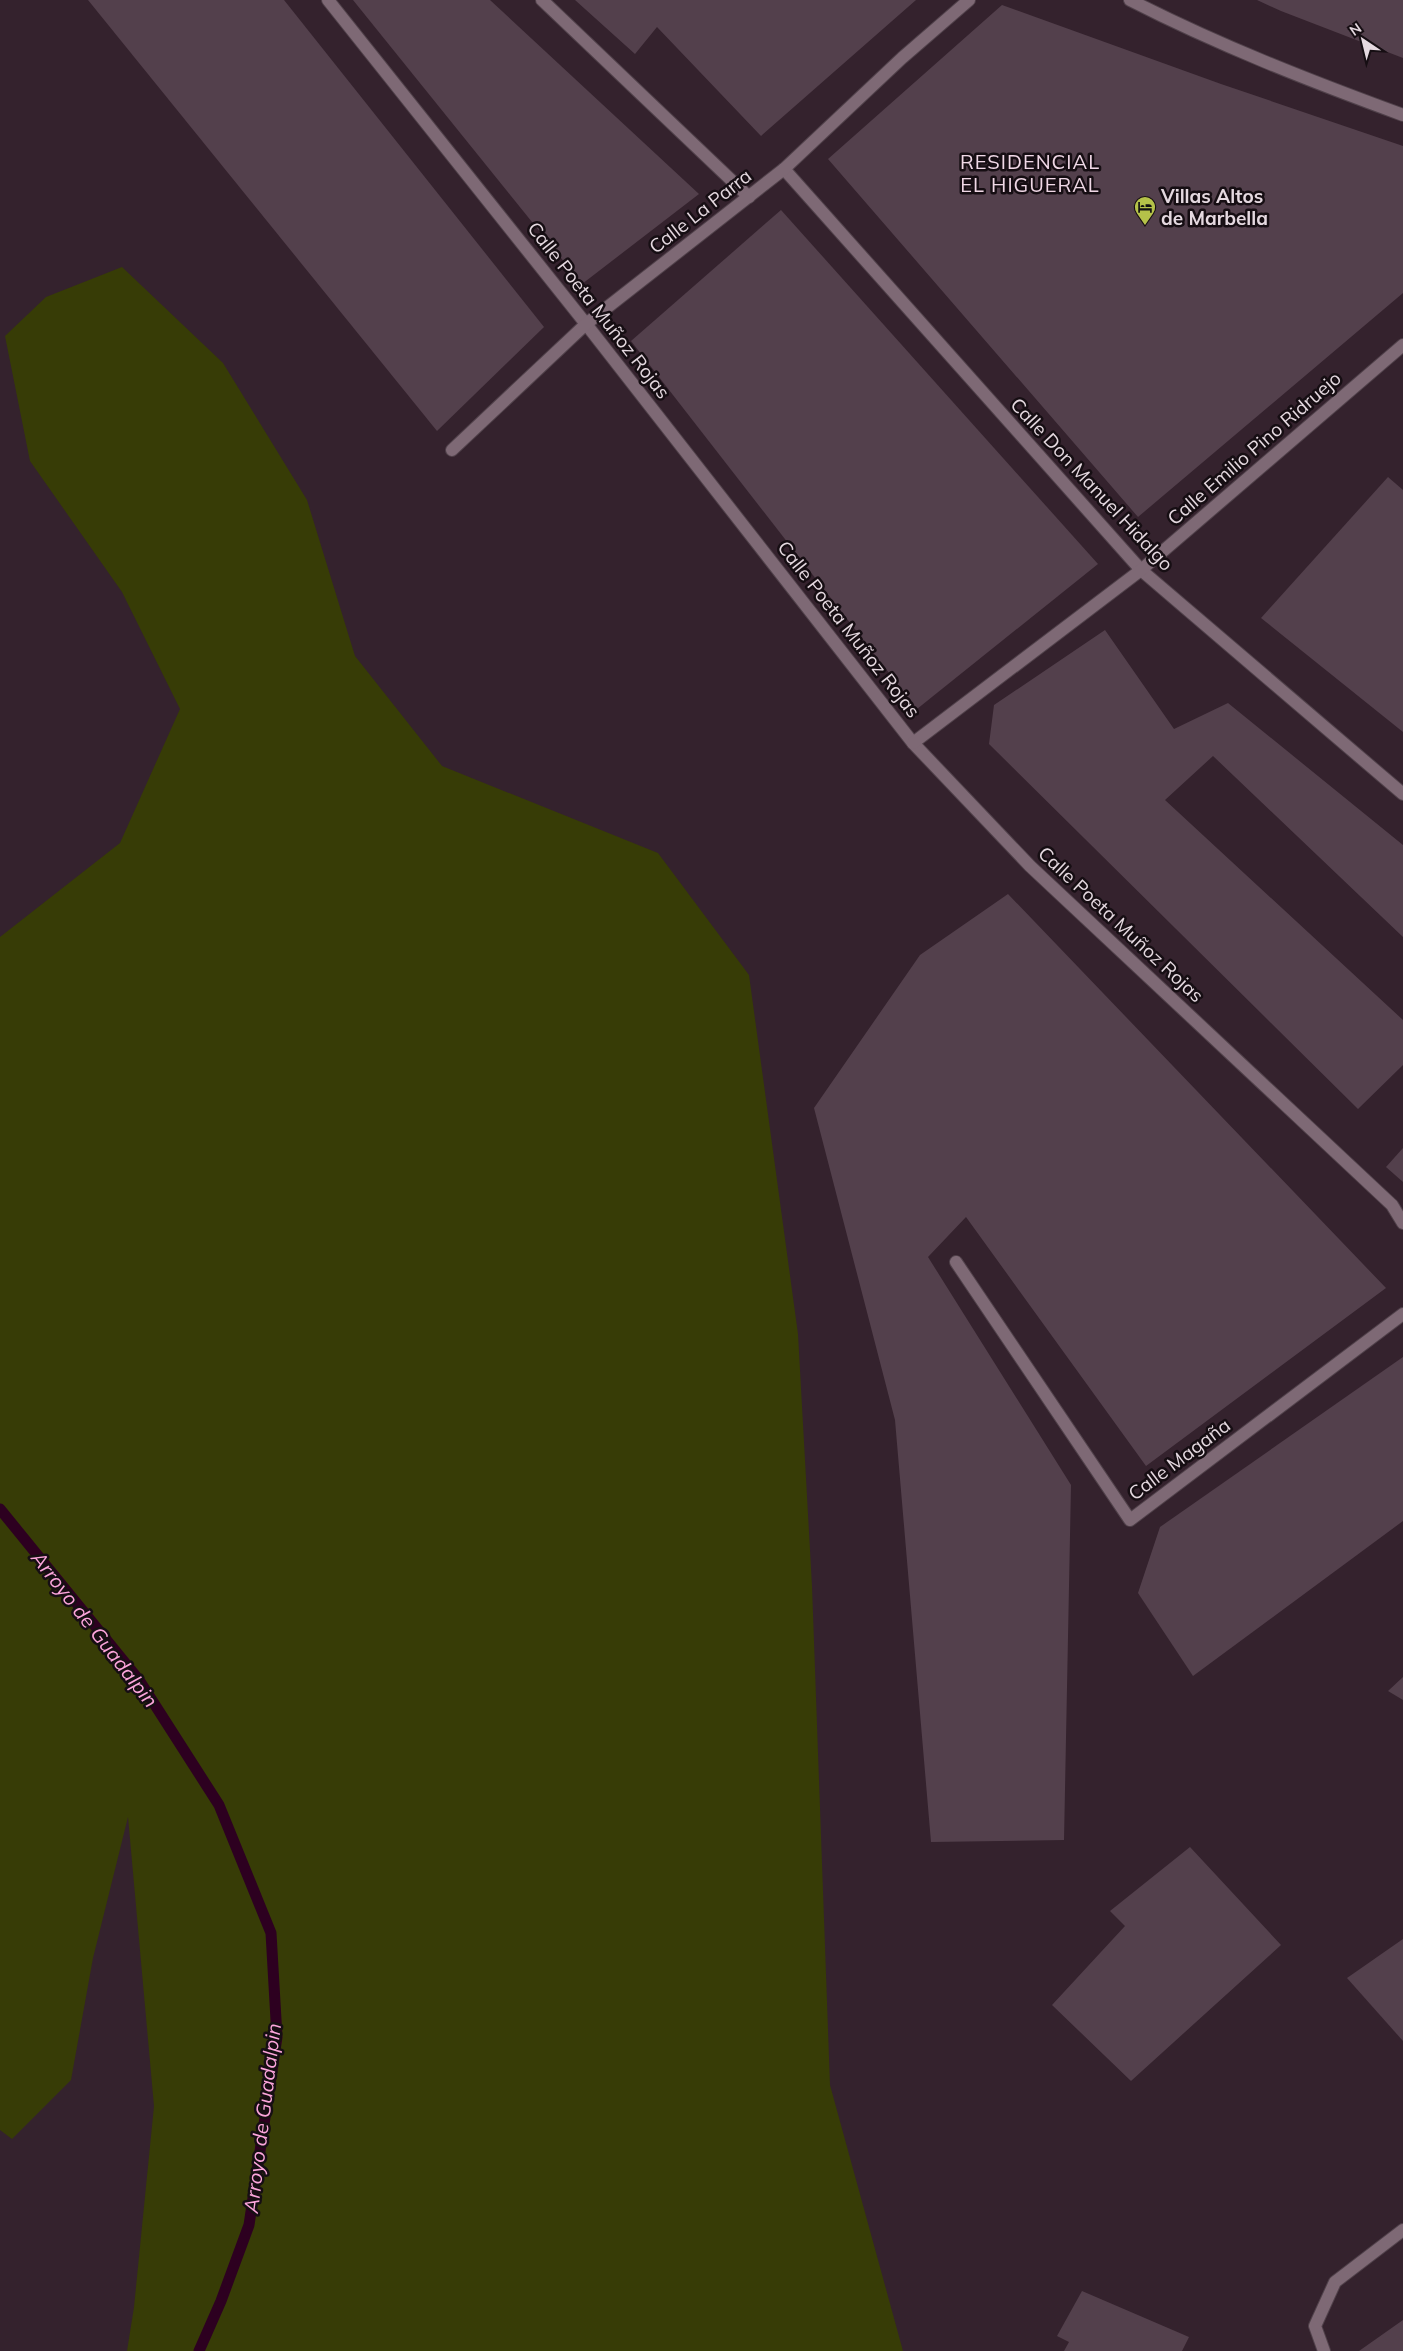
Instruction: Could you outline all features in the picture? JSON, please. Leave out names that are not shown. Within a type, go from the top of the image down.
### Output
[{"type":"street","name":"Calle Poeta Muñoz Rojas","points":[[328,0],[586,324],[913,742],[1030,866],[1384,1198],[1403,1223]]},
{"type":"street","points":[[542,0],[749,197]]},
{"type":"street","name":"Calle La Parra","points":[[452,450],[586,324],[784,169],[902,58],[969,0]]},
{"type":"street","points":[[1130,0],[1242,52],[1317,83],[1403,115]]},
{"type":"street","name":"Calle Don Manuel Hidalgo","points":[[784,169],[1141,570],[1403,794]]},
{"type":"street","name":"Calle Emilio Pino Ridruejo","points":[[913,742],[1141,570],[1403,345]]},
{"type":"street","name":"Calle Magaña","points":[[956,1262],[1130,1520],[1403,1314]]},
{"type":"street","points":[[1324,2351],[1315,2326],[1335,2282],[1403,2230]]},
{"type":"green space","points":[[122,267],[223,363],[307,500],[355,656],[442,766],[658,853],[749,975],[798,1334],[812,1586],[830,2085],[903,2351],[127,2351],[134,2307],[154,2106],[128,1817],[93,1958],[71,2080],[12,2139],[0,2130],[0,937],[120,843],[180,709],[122,592],[30,461],[5,336],[46,297]]},
{"type":"building","points":[[88,0],[284,0],[544,327],[437,431]]},
{"type":"building","points":[[353,0],[490,0],[699,194],[582,284]]},
{"type":"building","points":[[575,0],[916,0],[761,136],[657,27],[635,54]]},
{"type":"building","points":[[1257,0],[1403,0],[1403,58],[1281,11]]},
{"type":"building","name":"Villas Altos de Marbella","points":[[1002,5],[1221,84],[1403,146],[1403,293],[1138,517],[828,159]]},
{"type":"building","points":[[781,210],[1098,564],[917,709],[631,341]]},
{"type":"building","points":[[1388,477],[1403,490],[1403,732],[1261,618]]},
{"type":"building","points":[[1105,630],[1174,729],[1228,703],[1403,845],[1403,937],[1213,756],[1165,800],[1403,1020],[1403,1065],[1358,1109],[989,744],[994,705]]},
{"type":"building","points":[[1008,894],[1386,1288],[1146,1466],[966,1217],[928,1257],[1071,1485],[1064,1840],[931,1842],[895,1420],[814,1108],[920,955]]},
{"type":"building","points":[[1403,1148],[1403,1182],[1386,1167]]},
{"type":"building","points":[[1403,1357],[1403,1521],[1193,1676],[1138,1593],[1160,1527]]},
{"type":"building","points":[[1403,1677],[1403,1700],[1388,1691]]},
{"type":"building","points":[[1190,1847],[1281,1945],[1131,2081],[1052,2005],[1125,1926],[1110,1911]]},
{"type":"building","points":[[1403,1939],[1403,2041],[1347,1978]]},
{"type":"building","points":[[1082,2291],[1189,2337],[1182,2351],[1064,2351],[1069,2342],[1057,2336]]},
{"type":"building","points":[[1403,2320],[1403,2351],[1359,2351]]},
{"type":"waterway","name":"Arroyo de Guadalpin","points":[[0,1509],[139,1680],[219,1805],[271,1933],[277,2037],[249,2225],[221,2301],[199,2351]]},
{"type":"place","name":"Villas Altos de Marbella","points":[[1145,226]]},
{"type":"district","name":"RESIDENCIAL EL HIGUERAL","points":[[1030,172]]}]
